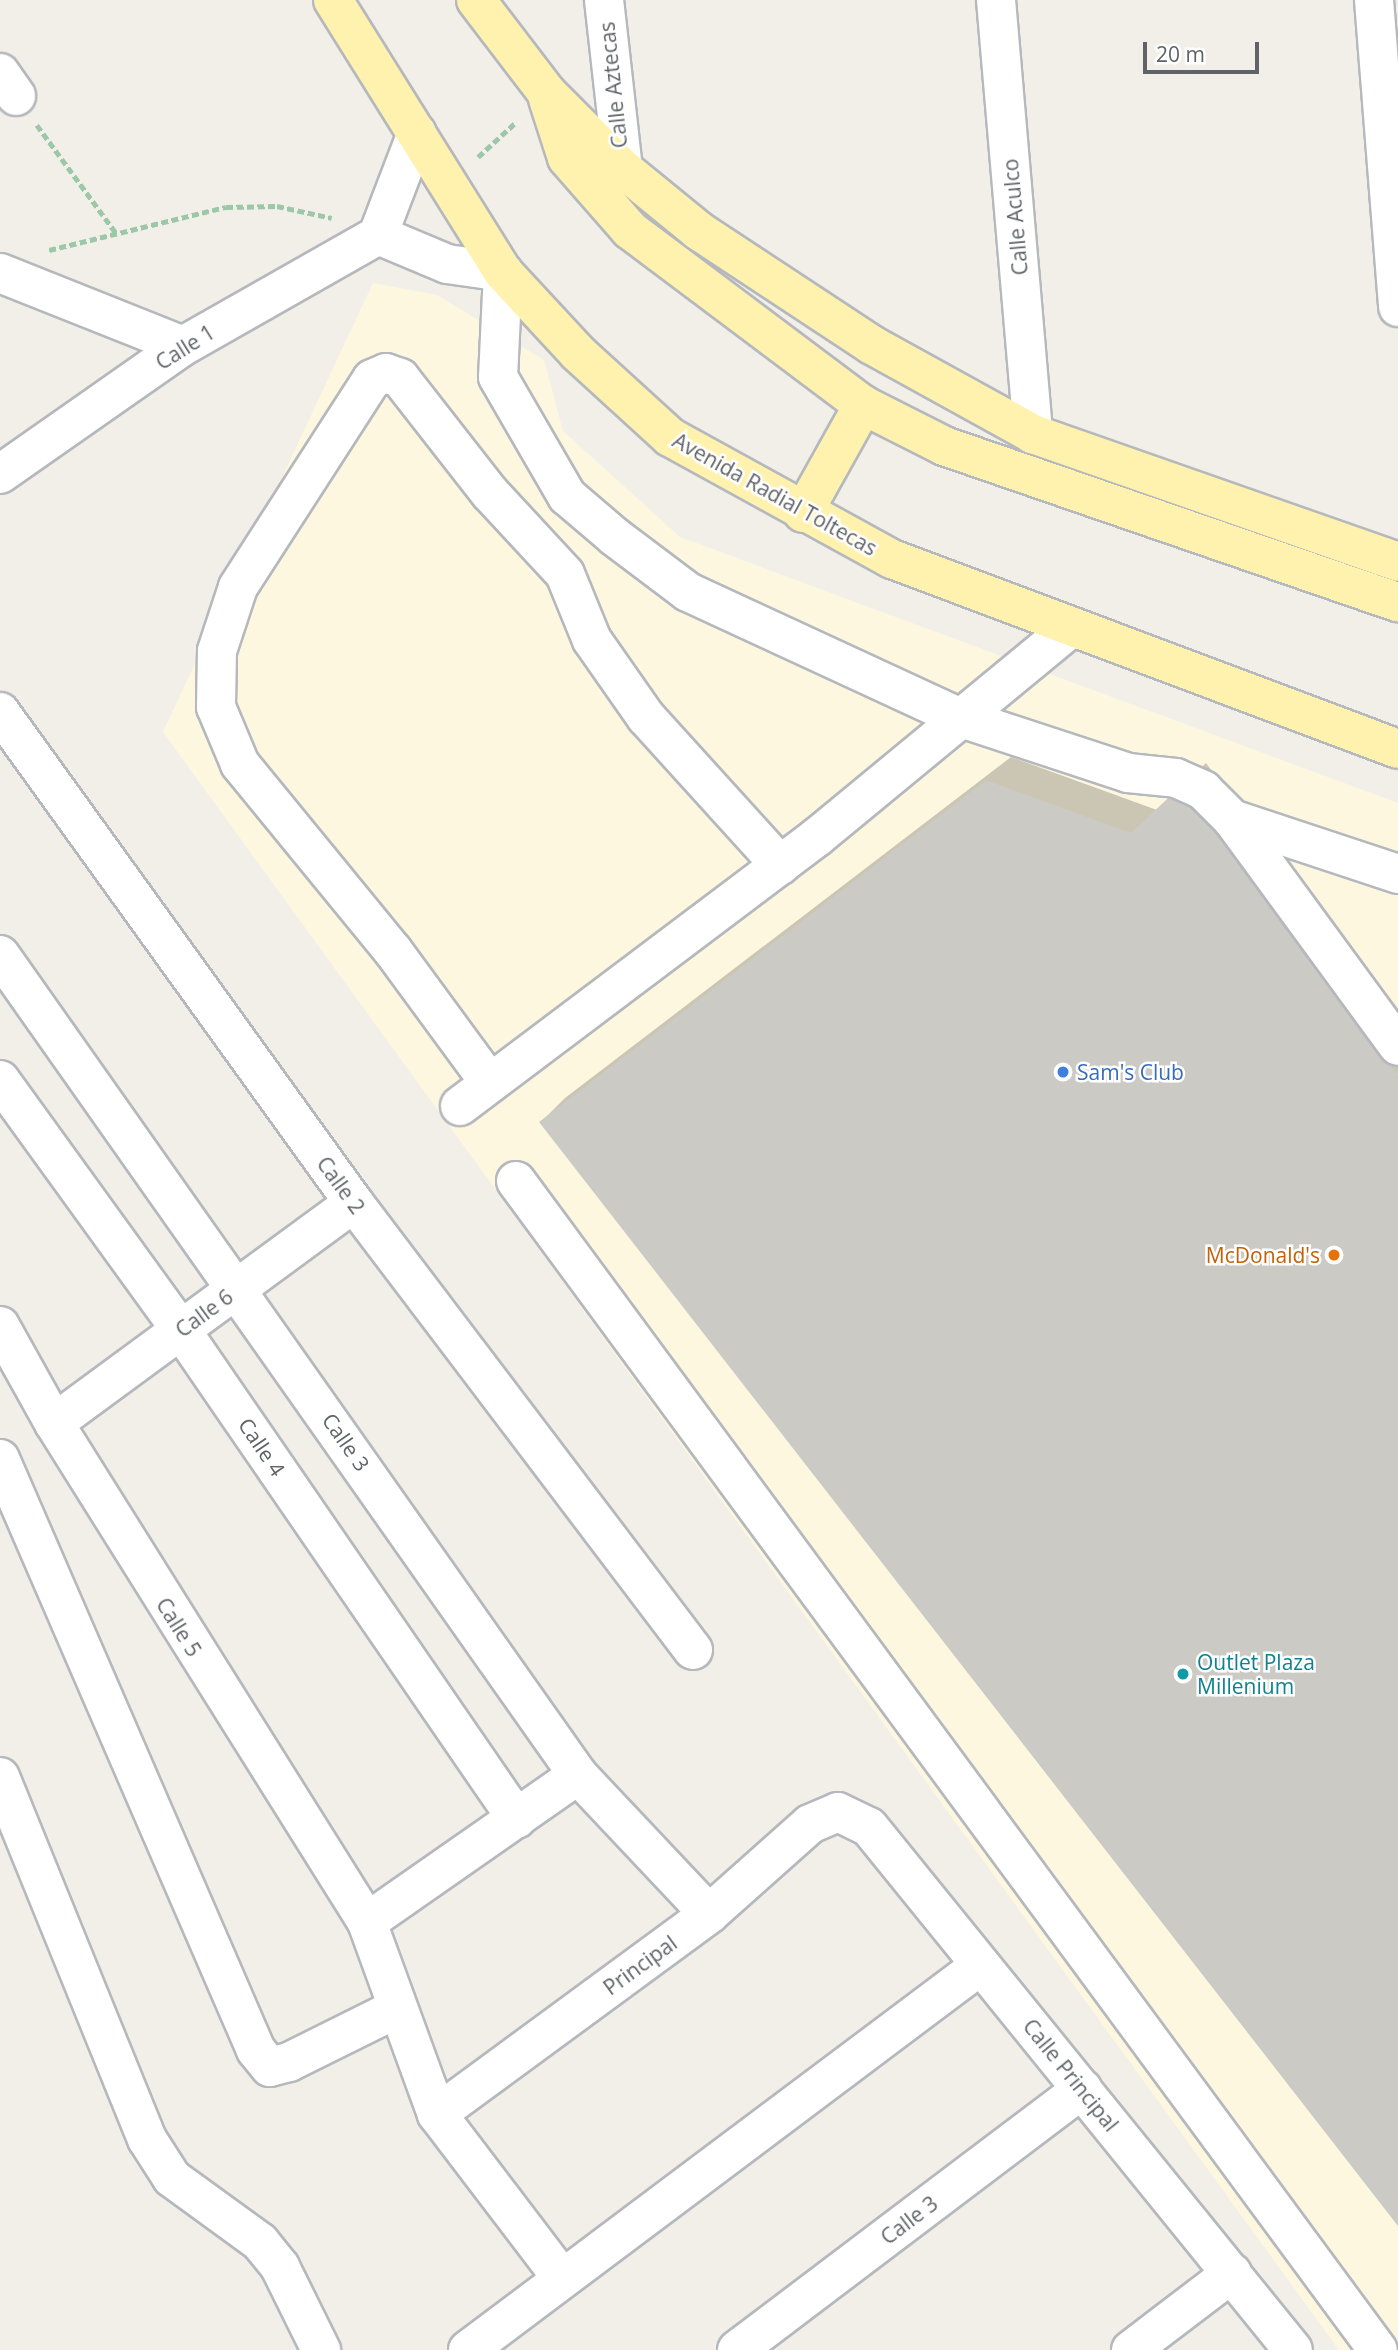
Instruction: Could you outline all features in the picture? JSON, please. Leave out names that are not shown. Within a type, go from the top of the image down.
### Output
[{"type":"main road","name":"Avenida Radial Toltecas","points":[[333,0],[503,272],[578,353],[670,437],[803,513],[892,559],[1398,749]]},
{"type":"main road","points":[[476,0],[547,93],[623,169],[777,285],[872,345],[1033,434],[1398,562]]},
{"type":"main road","points":[[547,93],[567,158],[630,230],[863,405],[944,446],[1398,602]]},
{"type":"main road","points":[[803,513],[863,405]]},
{"type":"street","name":"Calle Aztecas","points":[[604,0],[623,169]]},
{"type":"street","name":"Calle Aculco","points":[[996,0],[1033,434]]},
{"type":"street","points":[[1374,0],[1398,307]]},
{"type":"street","points":[[417,133],[378,235],[447,264],[503,272],[498,377],[567,496],[688,592],[958,717],[1128,773],[1176,778],[1203,790],[1232,819],[1398,1046]]},
{"type":"street","name":"Calle 1","points":[[0,474],[183,346],[378,235]]},
{"type":"street","points":[[0,273],[183,346]]},
{"type":"street","points":[[490,1083],[393,951],[240,764],[216,707],[217,651],[238,587],[364,388],[386,373],[408,387],[490,494],[565,574],[592,640],[646,717],[779,865]]},
{"type":"street","points":[[565,574],[567,496]]},
{"type":"street","points":[[460,1106],[779,865],[1072,627]]},
{"type":"street","name":"Calle 2","points":[[0,712],[354,1203],[692,1650]]},
{"type":"street","points":[[1232,819],[1398,874]]},
{"type":"street","name":"Calle 3","points":[[0,955],[238,1288],[578,1775],[709,1914]]},
{"type":"street","name":"Calle 4","points":[[0,1080],[181,1330],[517,1819]]},
{"type":"street","points":[[516,1181],[1378,2350]]},
{"type":"street","name":"Calle 6","points":[[54,1423],[354,1203]]},
{"type":"street","name":"Calle 5","points":[[0,1326],[54,1423],[367,1922],[396,2009],[437,2114],[561,2277]]},
{"type":"street","points":[[0,1460],[256,2050],[270,2067],[289,2062],[396,2009]]},
{"type":"street","points":[[367,1922],[578,1775]]},
{"type":"street","points":[[0,1777],[147,2139],[172,2178],[260,2242],[280,2267],[321,2350]]},
{"type":"street","name":"Principal","points":[[437,2114],[709,1914],[810,1824],[838,1812]]},
{"type":"street","name":"Calle Principal","points":[[838,1812],[869,1827],[1293,2350]]},
{"type":"street","points":[[468,2350],[561,2277],[981,1965]]},
{"type":"street","name":"Calle 3","points":[[737,2350],[1082,2089]]},
{"type":"street","points":[[1131,2350],[1232,2273]]},
{"type":"path","points":[[8,85],[116,233]]},
{"type":"path","points":[[449,184],[547,93]]},
{"type":"path","points":[[39,253],[226,207],[277,206],[321,214],[378,235]]},
{"type":"shaded area","points":[[373,283],[437,295],[544,360],[563,431],[680,537],[1398,803],[1398,2350],[1339,2350],[163,732]]},
{"type":"building","name":"Outlet Plaza Millenium","points":[[986,780],[1131,833],[1182,785],[1398,1074],[1398,2226],[539,1122]]},
{"type":"place","name":"Sam's Club","points":[[1063,1072]]},
{"type":"place","name":"McDonald's","points":[[1334,1255]]},
{"type":"place","name":"Outlet Plaza Millenium","points":[[1183,1674]]}]
